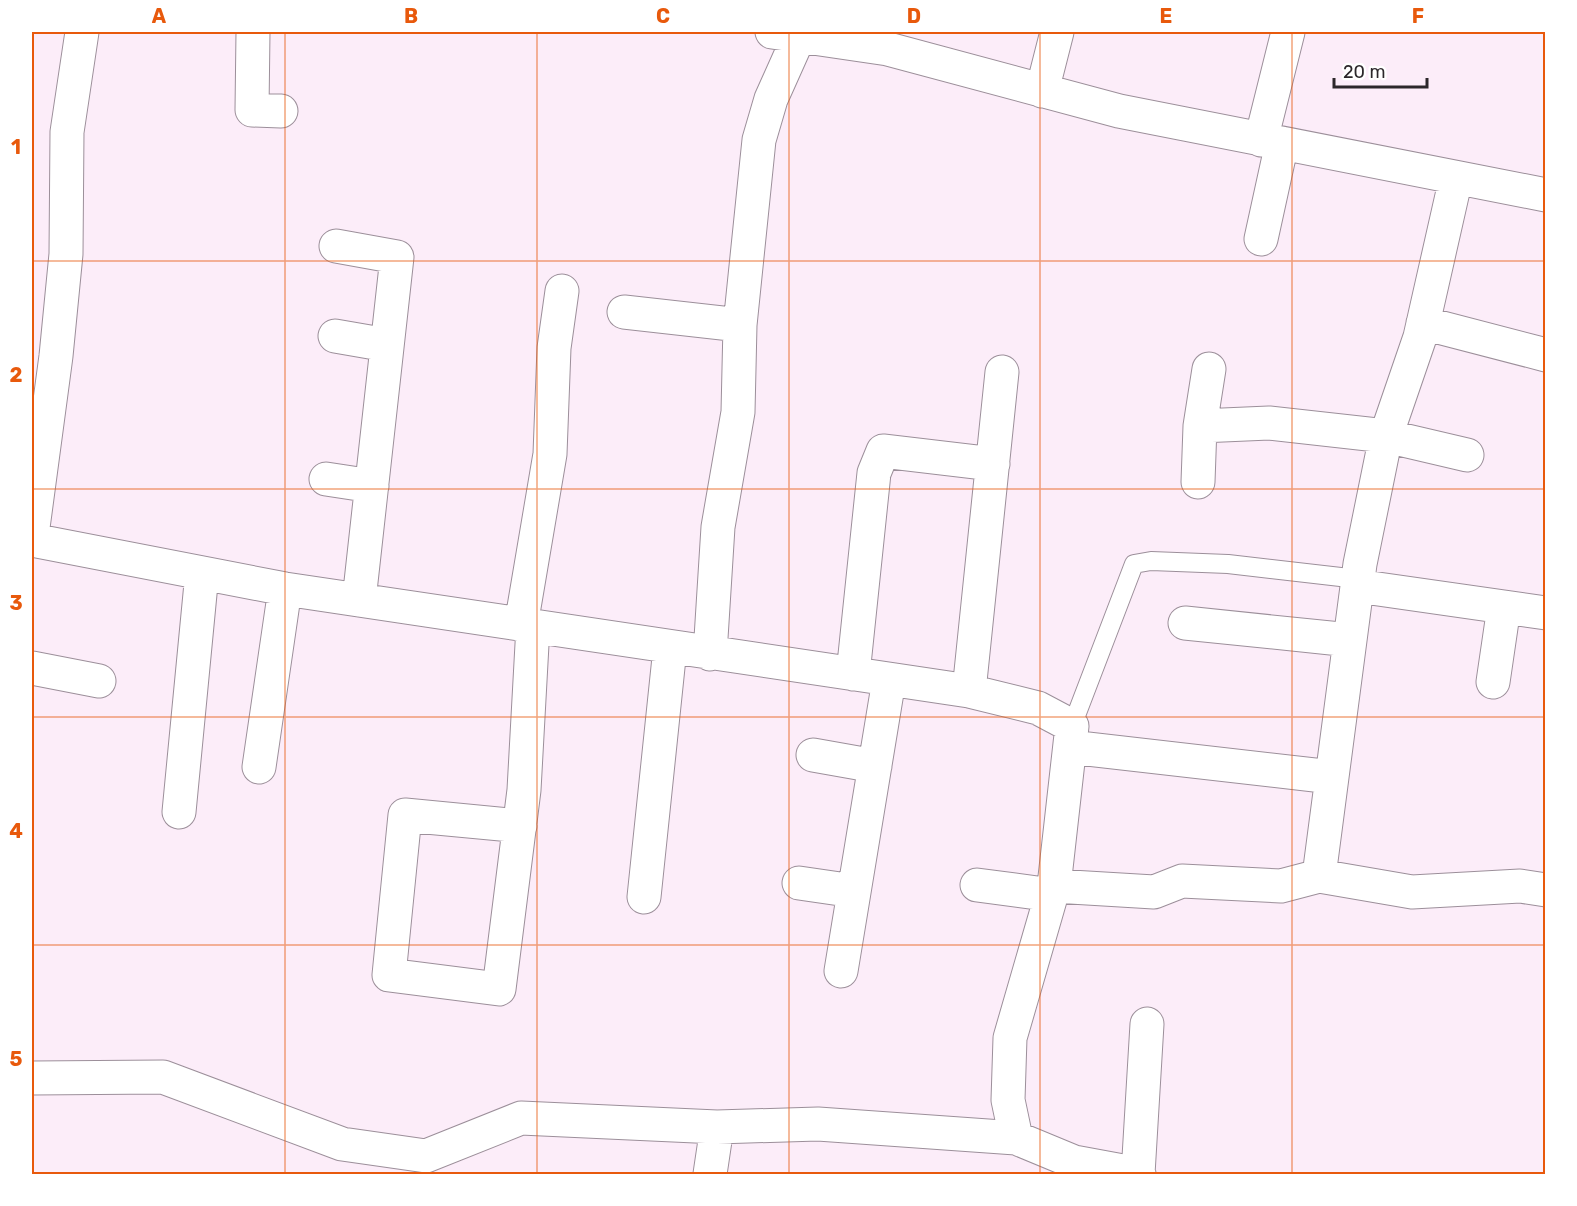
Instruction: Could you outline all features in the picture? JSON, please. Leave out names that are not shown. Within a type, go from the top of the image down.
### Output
[{"type":"street","points":[[32,535],[44,355],[66,254],[67,132],[81,32]]},
{"type":"street","points":[[253,32],[252,110],[281,111]]},
{"type":"street","points":[[1042,91],[1057,32]]},
{"type":"street","points":[[1261,239],[1288,32]]},
{"type":"street","points":[[710,654],[718,527],[738,412],[740,325],[759,140],[791,33],[888,49],[1119,111],[1545,195]]},
{"type":"street","points":[[1319,876],[1358,583],[1386,436],[1423,323],[1456,178]]},
{"type":"street","points":[[336,246],[397,257],[359,600]]},
{"type":"street","points":[[520,826],[405,814],[389,975],[499,989],[520,826],[527,625],[550,454],[554,348],[562,291]]},
{"type":"street","points":[[624,312],[740,325]]},
{"type":"street","points":[[1423,323],[1545,355]]},
{"type":"street","points":[[335,336],[387,345]]},
{"type":"street","points":[[1198,482],[1200,426],[1209,369]]},
{"type":"street","points":[[969,691],[1002,372]]},
{"type":"street","points":[[1200,426],[1269,423],[1386,436],[1467,455]]},
{"type":"street","points":[[853,674],[874,473],[883,451],[993,464]]},
{"type":"street","points":[[326,479],[372,486]]},
{"type":"street","points":[[32,540],[285,589],[969,691],[1038,708],[1071,736],[1332,777]]},
{"type":"street","points":[[179,812],[202,573]]},
{"type":"street","points":[[1358,583],[1545,613]]},
{"type":"street","points":[[260,767],[285,589]]},
{"type":"street","points":[[1493,682],[1504,607]]},
{"type":"street","points":[[1185,623],[1350,640]]},
{"type":"street","points":[[644,897],[670,648]]},
{"type":"street","points":[[32,668],[99,681]]},
{"type":"street","points":[[841,971],[889,680]]},
{"type":"street","points":[[1033,1154],[1008,1100],[1010,1038],[1053,890],[1071,736]]},
{"type":"street","points":[[813,755],[875,766]]},
{"type":"street","points":[[977,885],[1053,890],[1154,892],[1182,881],[1281,886],[1319,876],[1412,892],[1520,886],[1545,890]]},
{"type":"street","points":[[799,883],[854,891]]},
{"type":"street","points":[[32,1078],[163,1077],[342,1144],[426,1156],[521,1118],[717,1127],[818,1124],[1033,1154],[1139,1174],[1147,1024]]},
{"type":"street","points":[[710,1174],[717,1127]]},
{"type":"lane","points":[[1071,736],[1134,564],[1151,561],[1228,564],[1358,583]]}]
